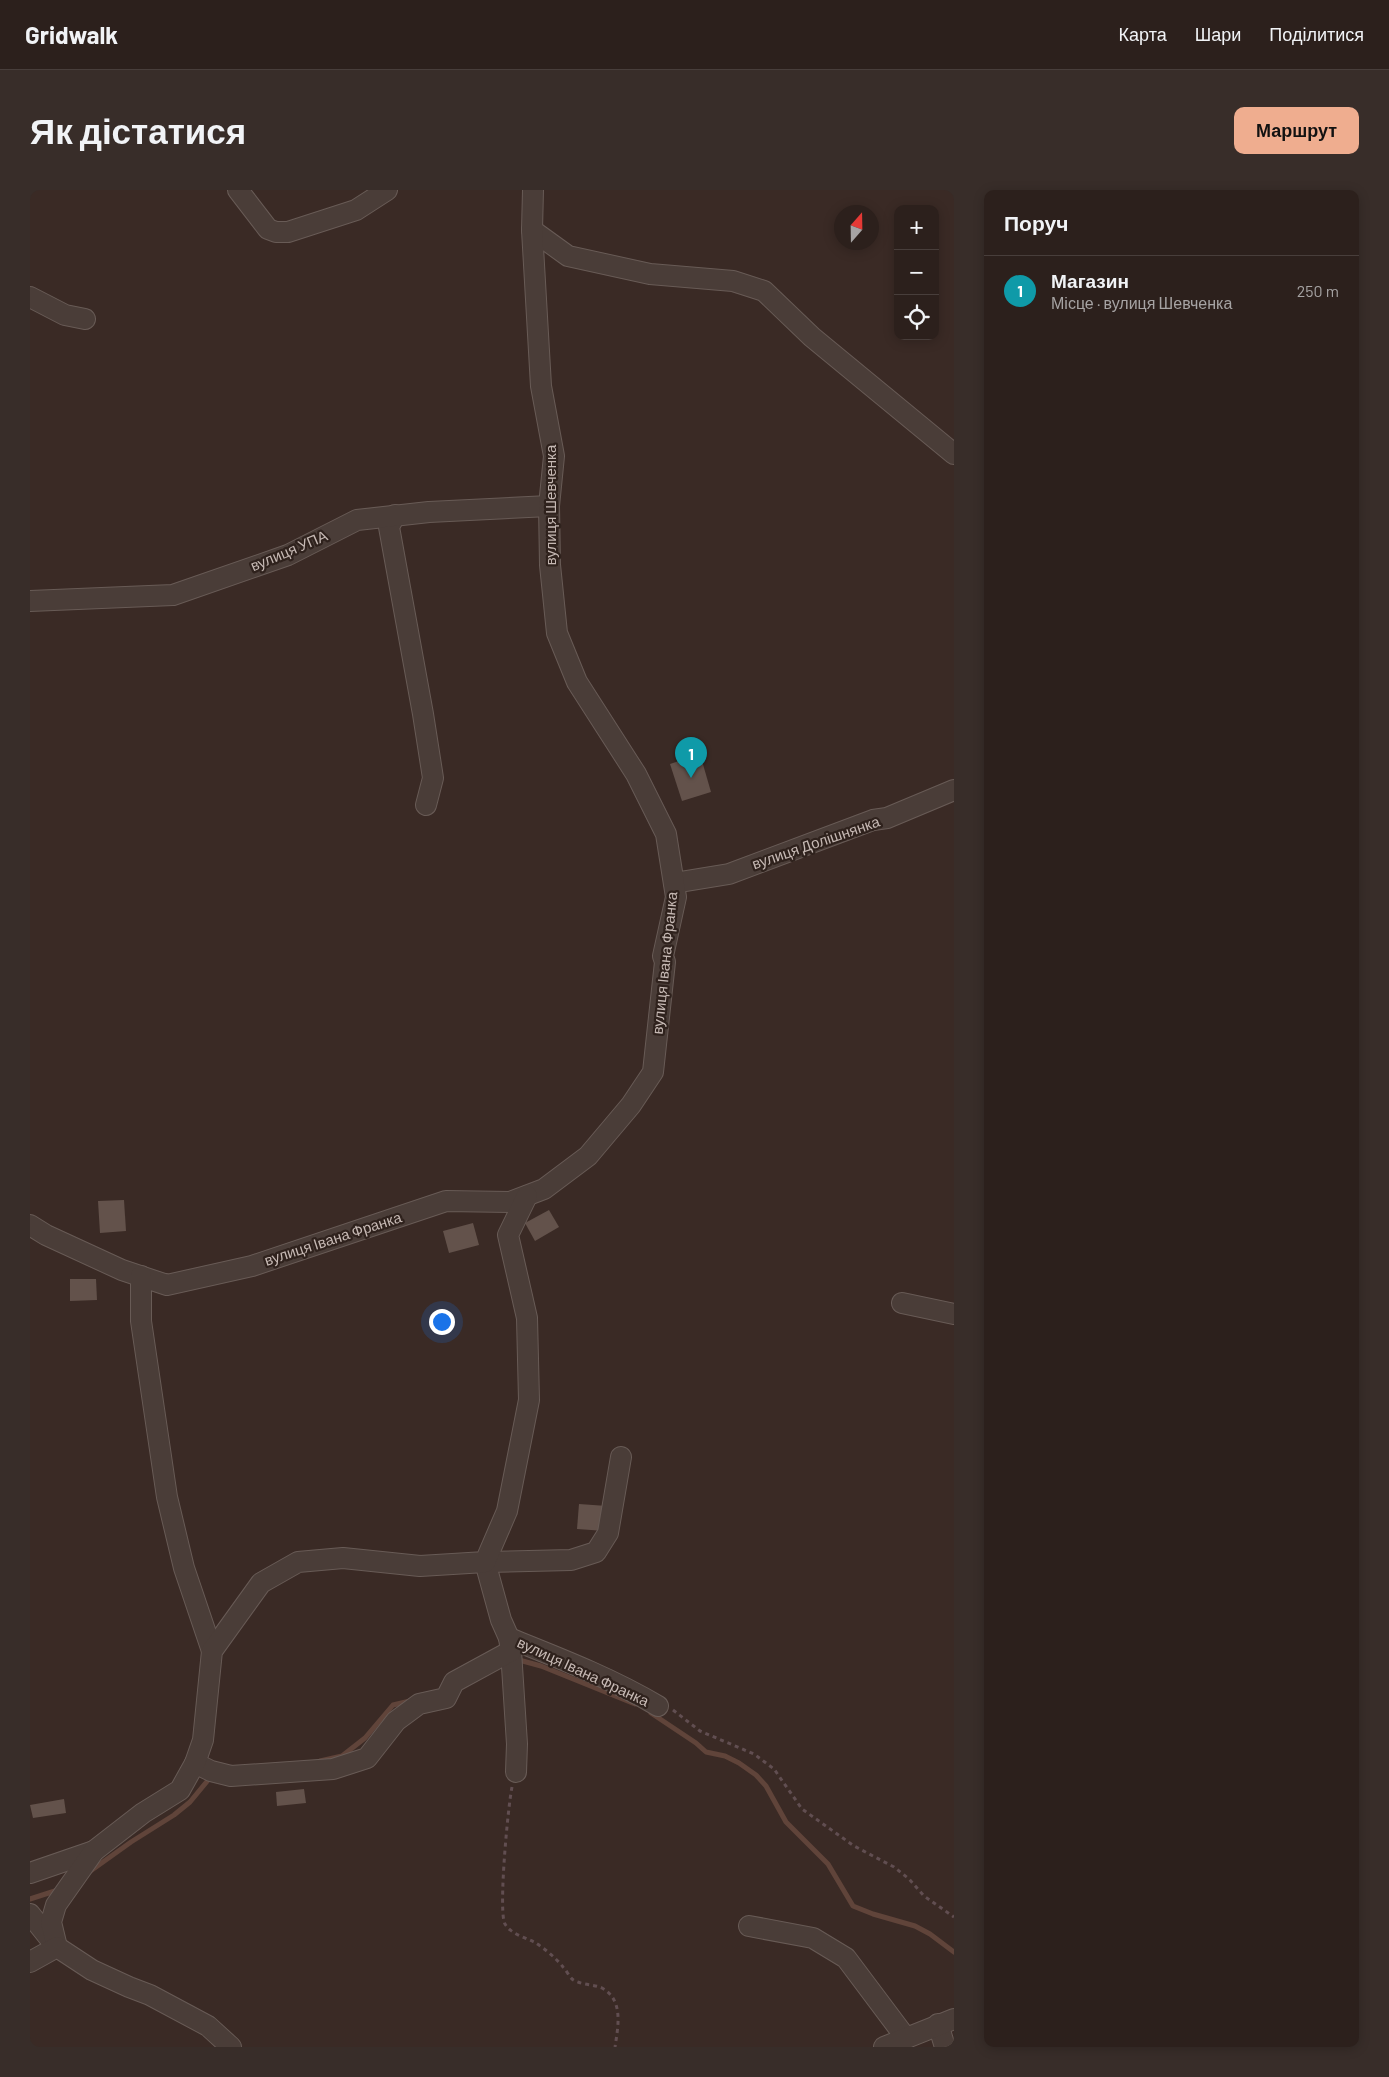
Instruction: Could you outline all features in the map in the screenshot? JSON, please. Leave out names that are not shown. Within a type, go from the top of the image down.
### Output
[{"type":"street","points":[[238,190],[268,229],[276,232],[288,232],[356,210],[387,190]]},
{"type":"street","name":"вулиця Шевченка","points":[[533,190],[532,230],[541,386],[554,456],[549,506],[550,565],[558,633],[577,682],[636,774],[666,834],[674,883]]},
{"type":"street","points":[[532,230],[568,256],[650,274],[733,281],[764,291],[812,337],[954,454]]},
{"type":"street","points":[[30,297],[65,315],[85,319]]},
{"type":"street","name":"вулиця УПА","points":[[30,601],[173,595],[288,555],[357,520],[429,512],[549,506]]},
{"type":"street","points":[[395,515],[389,527],[433,778],[426,805]]},
{"type":"street","name":"вулиця Долішнянка","points":[[674,883],[729,874],[873,820],[887,818],[954,790]]},
{"type":"street","name":"вулиця Івана Франка","points":[[30,1225],[46,1235],[122,1270],[167,1285],[252,1266],[446,1201],[510,1202],[544,1189],[588,1156],[631,1105],[653,1072],[665,962],[663,956],[676,897],[674,883]]},
{"type":"street","points":[[486,1562],[506,1511],[530,1400],[527,1318],[508,1235],[526,1196]]},
{"type":"street","points":[[57,1947],[51,1922],[56,1905],[94,1851],[143,1813],[180,1790],[195,1763],[202,1740],[212,1651],[184,1568],[167,1497],[141,1321],[141,1276]]},
{"type":"street","points":[[902,1303],[954,1314]]},
{"type":"street","points":[[212,1651],[261,1583],[298,1562],[343,1558],[420,1566],[571,1560],[596,1552],[608,1534],[621,1457]]},
{"type":"street","name":"вулиця Івана Франка","points":[[486,1562],[501,1620],[510,1644],[594,1674],[636,1693],[658,1706]]},
{"type":"street","points":[[510,1644],[517,1744],[516,1772]]},
{"type":"street","name":"вулиця Івана Франка","points":[[195,1763],[211,1772],[232,1776],[333,1770],[367,1758],[396,1721],[419,1704],[446,1698],[454,1682],[510,1644]]},
{"type":"street","points":[[30,1873],[94,1851]]},
{"type":"street","points":[[30,1914],[57,1947],[92,1970],[150,1995],[208,2026],[231,2047]]},
{"type":"street","points":[[748,1926],[813,1938],[846,1958],[906,2038]]},
{"type":"street","points":[[30,1962],[57,1947]]},
{"type":"street","points":[[884,2047],[946,2021],[945,2047]]},
{"type":"path","points":[[658,1706],[676,1711],[700,1731],[754,1754],[774,1769],[802,1809],[854,1846],[894,1867],[909,1879],[924,1896],[954,1917]]},
{"type":"path","points":[[516,1772],[508,1807],[505,1842],[502,1912],[506,1925],[519,1936],[545,1950],[563,1966],[572,1980],[602,1988],[615,2002],[619,2022],[615,2047]]},
{"type":"building","points":[[700,754],[711,792],[682,801],[670,764]]},
{"type":"building","points":[[124,1200],[126,1231],[100,1233],[98,1201]]},
{"type":"building","points":[[549,1210],[559,1227],[535,1241],[525,1223]]},
{"type":"building","points":[[473,1223],[479,1245],[449,1253],[443,1231]]},
{"type":"building","points":[[70,1279],[96,1279],[97,1300],[70,1301]]},
{"type":"building","points":[[579,1504],[607,1506],[605,1531],[577,1529]]},
{"type":"building","points":[[304,1789],[306,1803],[277,1806],[276,1792]]},
{"type":"building","points":[[64,1799],[66,1813],[33,1818],[30,1805]]},
{"type":"waterway","points":[[519,1660],[541,1666],[635,1704]]},
{"type":"waterway","points":[[320,1761],[342,1756],[365,1738],[393,1705],[410,1701]]},
{"type":"waterway","points":[[651,1713],[696,1743],[706,1752],[725,1756],[756,1775],[766,1786],[786,1822],[828,1864],[853,1906],[915,1926],[930,1934],[954,1952]]},
{"type":"waterway","points":[[89,1872],[131,1842],[174,1815],[190,1802],[209,1779]]},
{"type":"waterway","points":[[30,1899],[58,1890]]},
{"type":"place","name":"Магазин","points":[[691,778]]}]
